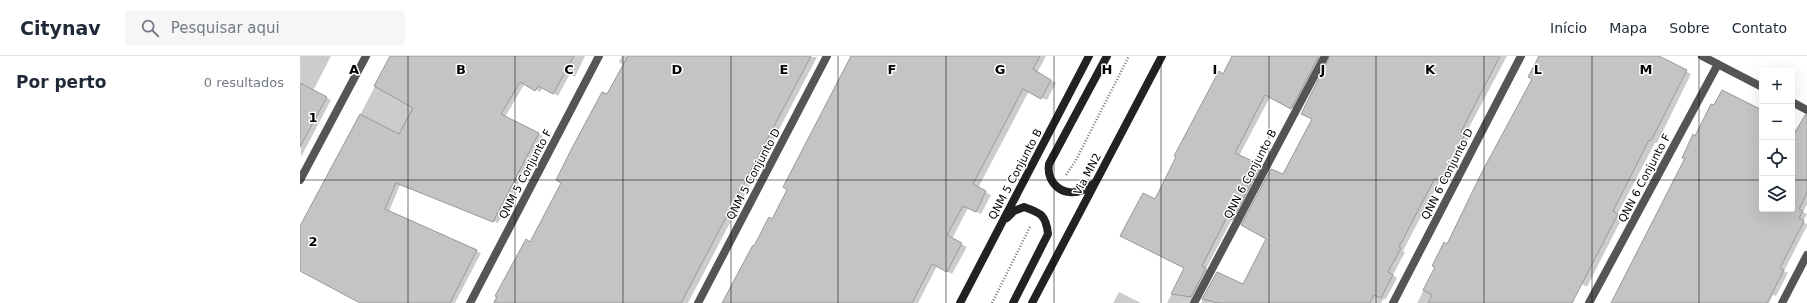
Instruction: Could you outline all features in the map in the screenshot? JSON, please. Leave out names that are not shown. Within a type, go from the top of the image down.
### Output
[{"type":"main road","name":"QNM 5 Conjunto B","points":[[960,303],[1089,56]]},
{"type":"main road","points":[[1093,184],[1083,190],[1071,193],[1058,189],[1051,180],[1048,172],[1049,164],[1108,56]]},
{"type":"main road","name":"Via MN2","points":[[1032,303],[1093,184],[1162,56]]},
{"type":"main road","points":[[1001,224],[1014,211],[1024,206],[1044,216],[1047,223],[1048,234],[1013,303]]},
{"type":"street","points":[[300,180],[366,56]]},
{"type":"street","name":"QNM 5 Conjunto F","points":[[470,303],[599,56]]},
{"type":"street","name":"QNM 5 Conjunto D","points":[[698,303],[828,56]]},
{"type":"street","name":"QNN 6 Conjunto B","points":[[1194,303],[1325,56]]},
{"type":"street","name":"QNN 6 Conjunto D","points":[[1392,303],[1521,56]]},
{"type":"street","points":[[1702,56],[1759,85]]},
{"type":"street","name":"QNN 6 Conjunto F","points":[[1589,303],[1718,64]]},
{"type":"street","points":[[1795,104],[1807,110]]},
{"type":"street","points":[[1782,303],[1807,255]]},
{"type":"building","points":[[390,56],[574,56],[553,94],[538,86],[535,91],[520,82],[501,114],[539,133],[493,222],[396,183],[385,209],[477,250],[450,303],[360,303],[300,271],[300,226],[360,114],[399,134],[413,108],[374,86]]},
{"type":"building","points":[[628,56],[811,56],[681,303],[494,303],[497,297],[495,296],[526,239],[530,242],[561,183],[556,180],[602,92],[607,94]]},
{"type":"building","points":[[851,56],[1040,56],[1033,69],[1051,80],[1041,99],[1023,89],[973,184],[986,191],[976,212],[963,206],[947,235],[962,243],[947,272],[932,264],[912,303],[722,303],[769,217],[772,219],[787,190],[783,187]]},
{"type":"building","points":[[1232,56],[1319,56],[1291,109],[1265,95],[1235,153],[1261,165],[1232,220],[1227,217],[1202,266],[1206,268],[1191,297],[1171,294],[1184,268],[1120,236],[1143,193],[1155,199],[1176,157],[1174,156],[1219,71],[1223,74]]},
{"type":"building","points":[[1330,56],[1500,56],[1461,132],[1465,134],[1441,181],[1435,178],[1399,247],[1401,248],[1388,272],[1393,275],[1381,298],[1374,295],[1370,303],[1218,303],[1202,299],[1217,272],[1243,284],[1266,239],[1241,225],[1271,169],[1283,174],[1312,119],[1301,114]]},
{"type":"building","points":[[1539,56],[1659,56],[1687,70],[1613,211],[1618,214],[1572,303],[1428,303],[1432,295],[1423,290],[1435,267],[1432,266],[1444,242],[1447,244],[1482,172],[1532,79],[1528,77]]},
{"type":"building","points":[[300,83],[327,97],[300,147]]},
{"type":"building","points":[[1722,90],[1759,108],[1759,212],[1795,212],[1795,133],[1805,115],[1807,115],[1807,193],[1799,209],[1803,211],[1799,218],[1804,221],[1780,268],[1784,270],[1767,303],[1611,303],[1685,158],[1682,158],[1693,134],[1695,136],[1711,104],[1714,105]]}]
